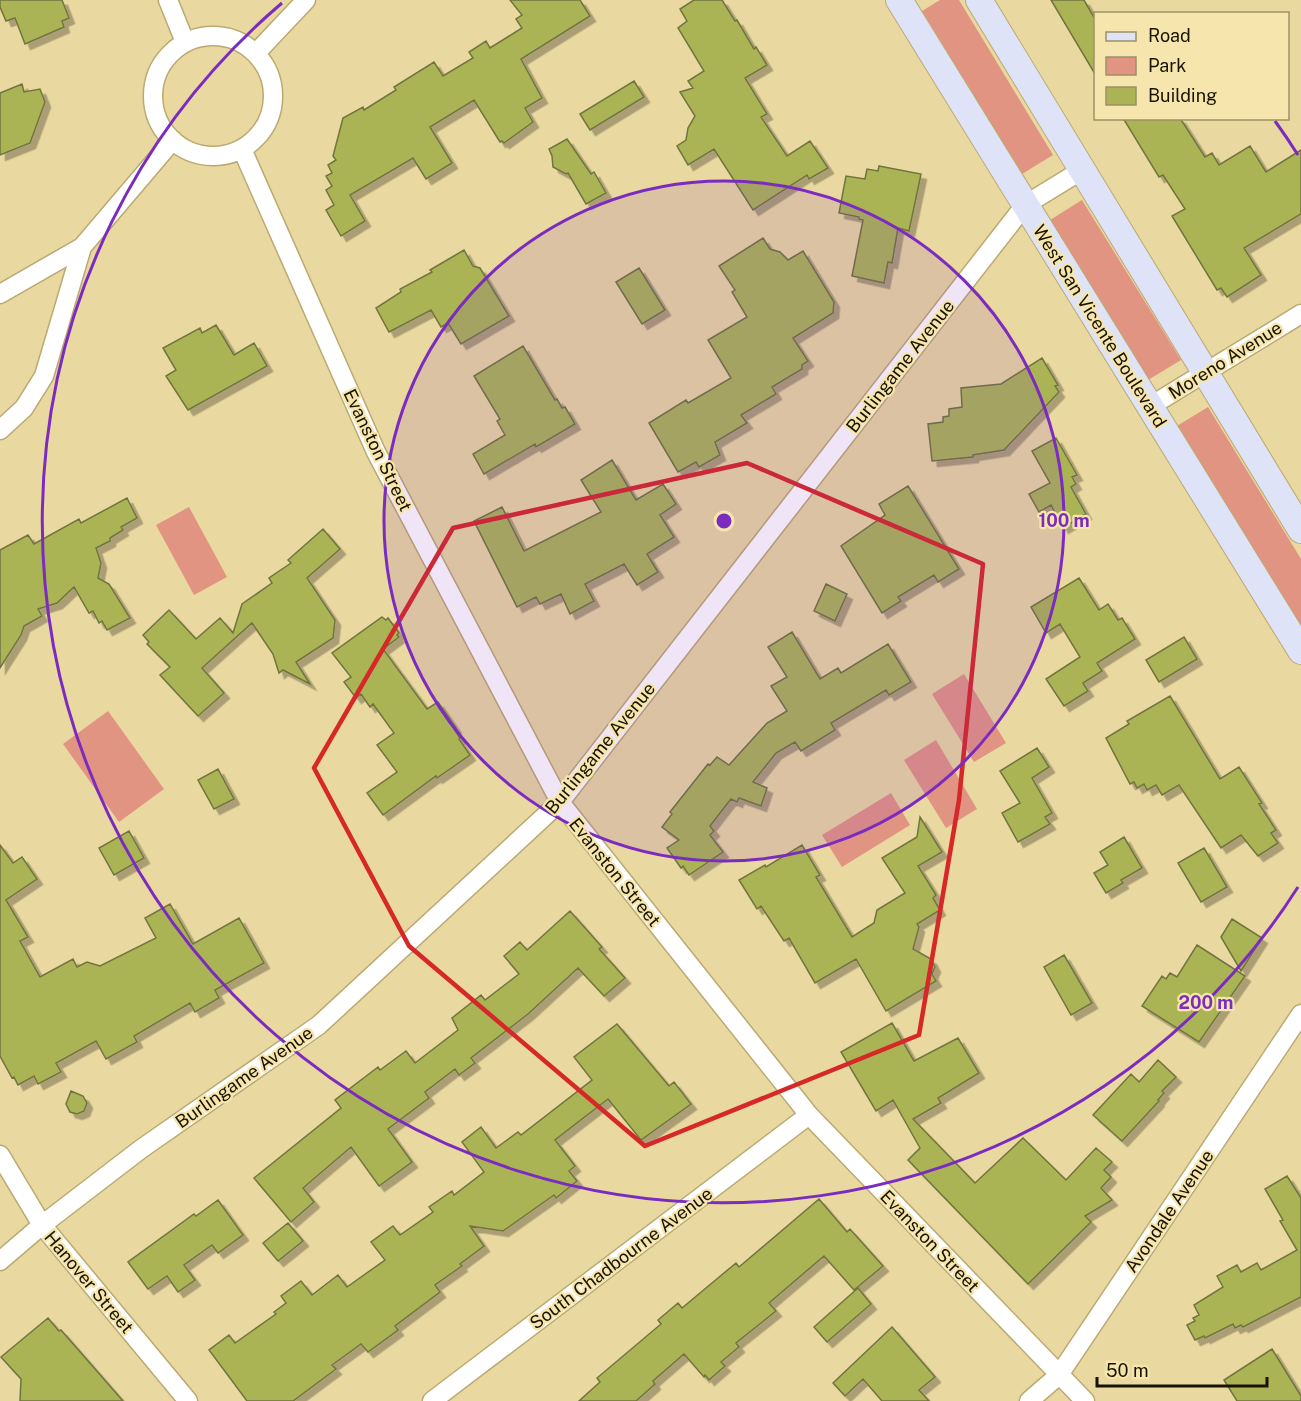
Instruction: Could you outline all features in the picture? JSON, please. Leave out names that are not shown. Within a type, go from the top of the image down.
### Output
[{"type":"main road","name":"West San Vicente Boulevard","points":[[898,0],[1301,651]]},
{"type":"main road","points":[[979,0],[1301,530]]},
{"type":"street","points":[[168,0],[185,42]]},
{"type":"street","points":[[256,54],[306,0]]},
{"type":"street","points":[[203,36],[223,36],[241,42],[256,54],[267,68],[273,86],[273,105],[267,123],[256,138],[242,149],[224,155],[206,155],[188,150],[173,140],[161,125],[154,107],[154,88],[159,70],[170,54],[185,42],[203,36]]},
{"type":"street","points":[[0,294],[82,247],[173,140]]},
{"type":"street","name":"Evanston Street","points":[[242,149],[376,452],[560,802],[809,1115],[1085,1401]]},
{"type":"street","name":"Burlingame Avenue","points":[[0,1260],[141,1149],[319,1024],[560,802],[1025,205],[1082,170]]},
{"type":"street","points":[[0,430],[24,408],[44,376],[82,247]]},
{"type":"street","name":"Moreno Avenue","points":[[1149,407],[1301,314]]},
{"type":"street","name":"Avondale Avenue","points":[[1029,1401],[1059,1375],[1301,1014]]},
{"type":"street","name":"South Chadbourne Avenue","points":[[432,1401],[809,1115]]},
{"type":"street","name":"Hanover Street","points":[[0,1155],[42,1225],[188,1401]]},
{"type":"highlighted area","points":[[747,463],[983,564],[959,800],[919,1035],[645,1146],[409,946],[314,768],[453,528]]},
{"type":"green space","points":[[940,0],[959,0],[1053,155],[1022,174],[922,11]]},
{"type":"green space","points":[[1082,200],[1181,360],[1148,380],[1050,220]]},
{"type":"green space","points":[[1208,407],[1301,559],[1301,628],[1177,426]]},
{"type":"green space","points":[[189,507],[227,577],[194,595],[156,525]]},
{"type":"green space","points":[[964,674],[1006,743],[974,762],[932,694]]},
{"type":"green space","points":[[108,711],[164,789],[119,822],[63,744]]},
{"type":"green space","points":[[936,740],[977,809],[946,828],[904,760]]},
{"type":"green space","points":[[891,793],[910,825],[842,867],[822,835]]},
{"type":"building","points":[[0,0],[62,0],[69,18],[62,21],[64,27],[25,44],[15,18],[6,21],[0,7]]},
{"type":"building","points":[[510,0],[580,0],[590,16],[521,59],[542,98],[525,108],[533,122],[504,143],[500,142],[474,100],[430,127],[452,163],[426,179],[413,158],[350,195],[365,221],[341,236],[326,210],[334,205],[326,190],[332,186],[326,176],[332,173],[328,165],[336,160],[333,156],[343,118],[363,107],[364,110],[396,90],[394,87],[434,62],[443,76],[473,58],[469,52],[486,41],[490,48],[522,28],[516,19],[522,15]]},
{"type":"building","points":[[694,0],[722,0],[767,65],[745,78],[767,114],[761,117],[787,156],[810,141],[828,168],[809,179],[807,175],[753,210],[714,149],[688,165],[677,146],[686,140],[688,128],[695,116],[680,92],[693,88],[688,81],[704,71],[678,28],[687,21],[680,9]]},
{"type":"building","points":[[1051,0],[1084,0],[1094,17],[1094,72]]},
{"type":"building","points":[[634,81],[644,97],[590,130],[580,114]]},
{"type":"building","points":[[22,84],[24,92],[40,89],[45,102],[30,143],[0,155],[0,93]]},
{"type":"building","points":[[1124,120],[1181,120],[1205,157],[1212,153],[1219,165],[1250,146],[1266,172],[1301,150],[1301,214],[1244,248],[1261,275],[1227,297],[1221,288],[1217,290],[1172,216],[1185,209],[1163,175],[1159,177]]},
{"type":"building","points":[[567,139],[591,174],[594,172],[606,193],[586,204],[568,173],[553,167],[549,149]]},
{"type":"building","points":[[879,166],[921,174],[909,231],[898,228],[892,263],[888,262],[884,283],[852,276],[863,220],[839,213],[846,176],[865,179],[867,169],[878,171]]},
{"type":"building","points":[[763,238],[770,249],[780,252],[788,260],[803,251],[834,302],[833,313],[793,338],[808,361],[802,365],[802,369],[772,387],[776,394],[741,415],[747,423],[715,442],[720,455],[699,467],[696,462],[678,472],[649,423],[686,400],[688,403],[731,378],[708,340],[747,317],[732,292],[735,290],[719,266]]},
{"type":"building","points":[[464,250],[473,266],[480,268],[509,316],[461,344],[448,323],[441,327],[431,310],[389,332],[376,308],[401,292],[400,289],[432,272],[430,270]]},
{"type":"building","points":[[639,268],[665,310],[642,324],[616,282]]},
{"type":"building","points":[[216,325],[234,355],[254,343],[267,366],[188,410],[166,376],[176,370],[163,348],[200,328],[202,333]]},
{"type":"building","points":[[523,346],[555,400],[557,399],[562,408],[565,407],[575,424],[484,474],[473,454],[505,435],[497,421],[500,419],[474,376]]},
{"type":"building","points":[[1042,358],[1058,385],[1055,386],[1059,392],[1004,450],[973,455],[973,457],[932,461],[928,424],[943,422],[943,417],[949,416],[949,409],[962,407],[961,388],[1001,384]]},
{"type":"building","points":[[1056,438],[1077,475],[1072,477],[1076,484],[1071,487],[1086,514],[1063,528],[1051,505],[1039,512],[1029,494],[1050,483],[1032,451]]},
{"type":"building","points":[[612,460],[636,500],[663,484],[676,504],[660,515],[674,537],[647,554],[658,572],[637,585],[624,564],[585,584],[594,601],[570,614],[561,594],[540,604],[536,597],[517,607],[474,521],[502,507],[524,551],[601,512],[581,480]]},
{"type":"building","points":[[908,486],[959,569],[938,582],[934,575],[898,597],[901,601],[882,613],[841,546],[885,515],[879,504]]},
{"type":"building","points":[[127,498],[137,518],[121,527],[123,530],[110,538],[110,541],[96,548],[101,563],[98,578],[109,584],[130,618],[107,630],[102,621],[99,623],[93,611],[89,613],[74,587],[57,603],[38,609],[42,616],[24,626],[21,635],[0,668],[0,550],[28,535],[34,544],[79,519],[81,523]]},
{"type":"building","points":[[323,529],[340,549],[307,578],[335,620],[333,638],[296,662],[310,684],[283,670],[279,673],[273,654],[252,623],[202,668],[224,693],[198,716],[160,675],[170,667],[147,644],[149,642],[143,635],[169,610],[196,639],[220,618],[233,633],[242,604],[272,583],[269,578],[291,563],[288,560]]},
{"type":"building","points":[[1079,578],[1099,610],[1108,604],[1118,620],[1122,618],[1135,639],[1097,663],[1102,671],[1083,683],[1088,691],[1064,706],[1046,679],[1080,657],[1060,624],[1046,633],[1031,607]]},
{"type":"building","points":[[826,584],[847,594],[835,621],[814,611]]},
{"type":"building","points":[[382,617],[386,620],[388,618],[399,633],[397,635],[399,637],[383,649],[427,709],[438,702],[456,728],[454,729],[459,739],[470,755],[437,778],[436,776],[383,815],[367,793],[397,772],[377,745],[394,733],[373,704],[370,707],[361,694],[356,698],[344,682],[351,677],[332,653]]},
{"type":"building","points":[[792,632],[820,679],[838,668],[841,673],[888,644],[911,682],[889,695],[886,690],[831,723],[835,730],[801,751],[795,742],[776,753],[753,782],[767,788],[761,806],[739,798],[737,802],[731,799],[710,826],[714,831],[710,835],[723,852],[689,875],[667,848],[679,840],[662,827],[672,814],[670,812],[708,764],[710,765],[717,757],[729,765],[767,723],[787,711],[771,686],[787,677],[768,647]]},
{"type":"building","points":[[1184,637],[1197,659],[1159,682],[1146,660]]},
{"type":"building","points":[[1170,696],[1220,779],[1239,767],[1262,803],[1259,804],[1276,830],[1271,833],[1278,843],[1258,856],[1241,835],[1221,848],[1179,785],[1162,795],[1156,785],[1147,790],[1144,784],[1137,788],[1134,782],[1130,784],[1106,738],[1129,724],[1127,721]]},
{"type":"building","points":[[1037,748],[1049,767],[1032,778],[1052,813],[1045,817],[1050,824],[1018,842],[1002,813],[1020,803],[1000,771]]},
{"type":"building","points":[[218,769],[234,799],[214,809],[198,780]]},
{"type":"building","points":[[920,817],[942,852],[918,866],[936,895],[933,898],[940,910],[917,924],[919,927],[913,949],[931,959],[935,967],[932,974],[936,981],[886,1011],[856,959],[815,983],[789,938],[784,941],[761,906],[757,909],[739,880],[802,845],[820,875],[816,877],[852,937],[874,923],[877,910],[905,893],[882,858],[917,837]]},
{"type":"building","points":[[129,831],[144,858],[114,875],[99,848]]},
{"type":"building","points":[[1124,837],[1142,868],[1121,880],[1123,883],[1106,893],[1094,873],[1108,865],[1100,852]]},
{"type":"building","points":[[0,845],[13,863],[22,857],[37,879],[6,900],[28,937],[20,941],[40,977],[73,959],[77,967],[87,962],[100,966],[156,938],[145,918],[170,904],[193,944],[239,918],[264,963],[215,990],[219,998],[195,1012],[190,1003],[134,1036],[137,1042],[106,1059],[96,1041],[56,1063],[61,1072],[38,1084],[34,1076],[18,1085],[0,1056]]},
{"type":"building","points":[[1204,848],[1227,887],[1201,902],[1178,863]]},
{"type":"building","points":[[570,911],[602,947],[599,949],[625,978],[604,996],[578,968],[528,1014],[471,1058],[475,1063],[459,1075],[455,1069],[425,1092],[429,1098],[388,1129],[412,1162],[379,1186],[351,1147],[303,1188],[314,1202],[291,1222],[254,1178],[341,1108],[335,1100],[378,1067],[380,1070],[406,1051],[415,1063],[458,1030],[452,1018],[481,995],[485,1000],[519,974],[504,956],[520,942],[527,950]]},
{"type":"building","points":[[1232,919],[1262,938],[1241,971],[1221,937]]},
{"type":"building","points":[[1197,945],[1245,976],[1199,1042],[1142,1006],[1162,976],[1166,979],[1170,973],[1177,977]]},
{"type":"building","points":[[1064,955],[1092,1003],[1071,1015],[1044,967]]},
{"type":"building","points":[[892,1023],[914,1061],[958,1038],[979,1073],[938,1098],[941,1103],[913,1119],[975,1183],[1023,1138],[1066,1180],[1096,1148],[1112,1162],[1104,1170],[1111,1177],[1101,1188],[1112,1200],[1085,1216],[1091,1222],[1028,1284],[908,1160],[920,1148],[893,1100],[876,1111],[841,1052]]},
{"type":"building","points":[[617,1024],[669,1086],[674,1082],[691,1104],[641,1140],[608,1099],[555,1140],[575,1166],[569,1171],[577,1181],[556,1198],[554,1195],[503,1231],[470,1226],[484,1246],[460,1264],[462,1266],[435,1285],[440,1292],[395,1326],[398,1330],[368,1352],[361,1344],[332,1365],[336,1369],[293,1401],[247,1401],[209,1350],[229,1335],[235,1343],[276,1314],[274,1312],[286,1303],[281,1296],[301,1281],[312,1295],[338,1275],[347,1287],[385,1260],[371,1242],[393,1226],[400,1235],[433,1212],[429,1207],[452,1191],[454,1195],[484,1172],[462,1142],[481,1127],[496,1148],[518,1132],[521,1135],[592,1080],[574,1057]]},
{"type":"building","points":[[1158,1060],[1176,1077],[1162,1091],[1164,1093],[1159,1101],[1122,1141],[1093,1115],[1131,1074],[1139,1082]]},
{"type":"building","points":[[71,1091],[83,1096],[87,1103],[84,1111],[77,1114],[70,1112],[66,1104]]},
{"type":"building","points":[[1287,1176],[1301,1198],[1301,1297],[1243,1327],[1241,1325],[1235,1328],[1233,1324],[1205,1338],[1204,1336],[1195,1340],[1187,1325],[1195,1321],[1193,1318],[1199,1315],[1194,1305],[1223,1287],[1217,1276],[1237,1265],[1241,1272],[1257,1263],[1261,1270],[1297,1250],[1265,1189]]},
{"type":"building","points":[[819,1199],[847,1232],[850,1229],[883,1266],[854,1290],[824,1256],[769,1303],[776,1311],[736,1343],[739,1347],[721,1362],[725,1366],[709,1380],[684,1354],[653,1381],[655,1384],[636,1401],[579,1401],[600,1382],[597,1378],[661,1324],[658,1320],[678,1303],[682,1308],[736,1263],[739,1267]]},
{"type":"building","points":[[218,1200],[243,1235],[218,1253],[212,1245],[184,1265],[195,1280],[178,1292],[167,1276],[148,1289],[128,1262],[194,1214],[196,1216]]},
{"type":"building","points":[[288,1223],[303,1241],[278,1261],[263,1243]]},
{"type":"building","points":[[858,1288],[871,1304],[827,1342],[814,1327]]},
{"type":"building","points":[[48,1318],[123,1401],[20,1401],[21,1379],[1,1357]]},
{"type":"building","points":[[892,1327],[935,1377],[919,1390],[929,1401],[882,1401],[863,1379],[845,1396],[833,1383]]},
{"type":"building","points":[[1272,1349],[1301,1396],[1301,1401],[1237,1401],[1224,1380]]}]
